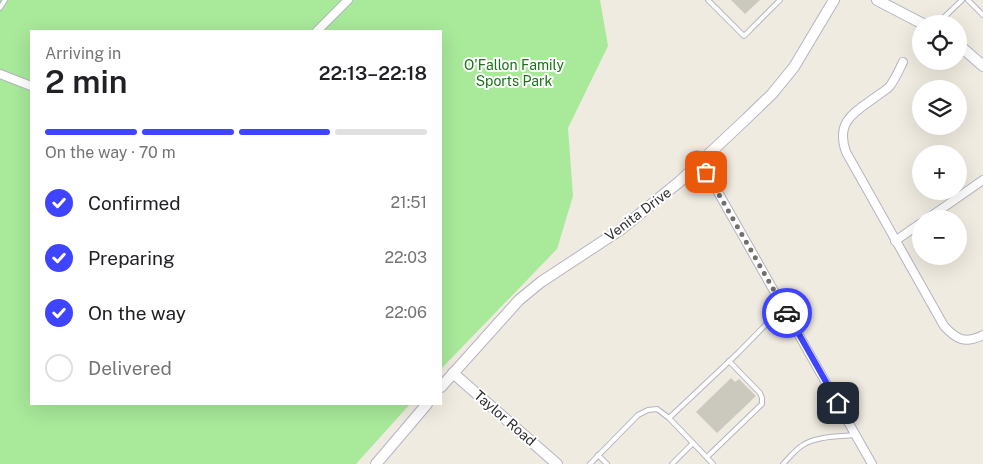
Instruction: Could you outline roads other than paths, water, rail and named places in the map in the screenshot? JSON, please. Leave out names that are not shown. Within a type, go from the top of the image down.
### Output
[{"type":"street","points":[[318,30],[348,0]]},
{"type":"street","name":"Venita Drive","points":[[442,386],[519,300],[541,282],[620,230],[679,182],[772,94],[794,67],[834,0]]},
{"type":"street","points":[[877,0],[912,18]]},
{"type":"street","points":[[967,52],[983,66]]},
{"type":"street","points":[[903,62],[889,87],[851,115],[845,123],[842,132],[842,143],[944,326],[953,336],[964,340],[983,335]]},
{"type":"street","points":[[0,74],[30,86]]},
{"type":"street","points":[[697,155],[872,464]]},
{"type":"street","points":[[940,210],[983,180]]},
{"type":"street","points":[[895,241],[912,229]]},
{"type":"street","name":"Taylor Road","points":[[453,373],[557,464]]},
{"type":"street","points":[[376,464],[426,405]]},
{"type":"lane","points":[[0,8],[6,0]]},
{"type":"lane","points":[[708,0],[744,36],[780,0]]},
{"type":"lane","points":[[946,15],[962,0]]},
{"type":"lane","points":[[968,0],[983,15]]},
{"type":"lane","points":[[670,418],[783,307]]},
{"type":"lane","points":[[707,457],[762,404],[760,393],[729,361]]},
{"type":"lane","points":[[590,464],[638,415],[657,409],[670,418],[713,464]]},
{"type":"lane","points":[[783,464],[802,445],[808,442],[856,434]]},
{"type":"lane","points":[[672,464],[693,443]]},
{"type":"lane","points":[[598,455],[607,464]]},
{"type":"park label","name":"O'Fallon Family Sports Park","points":[[514,74]]}]
